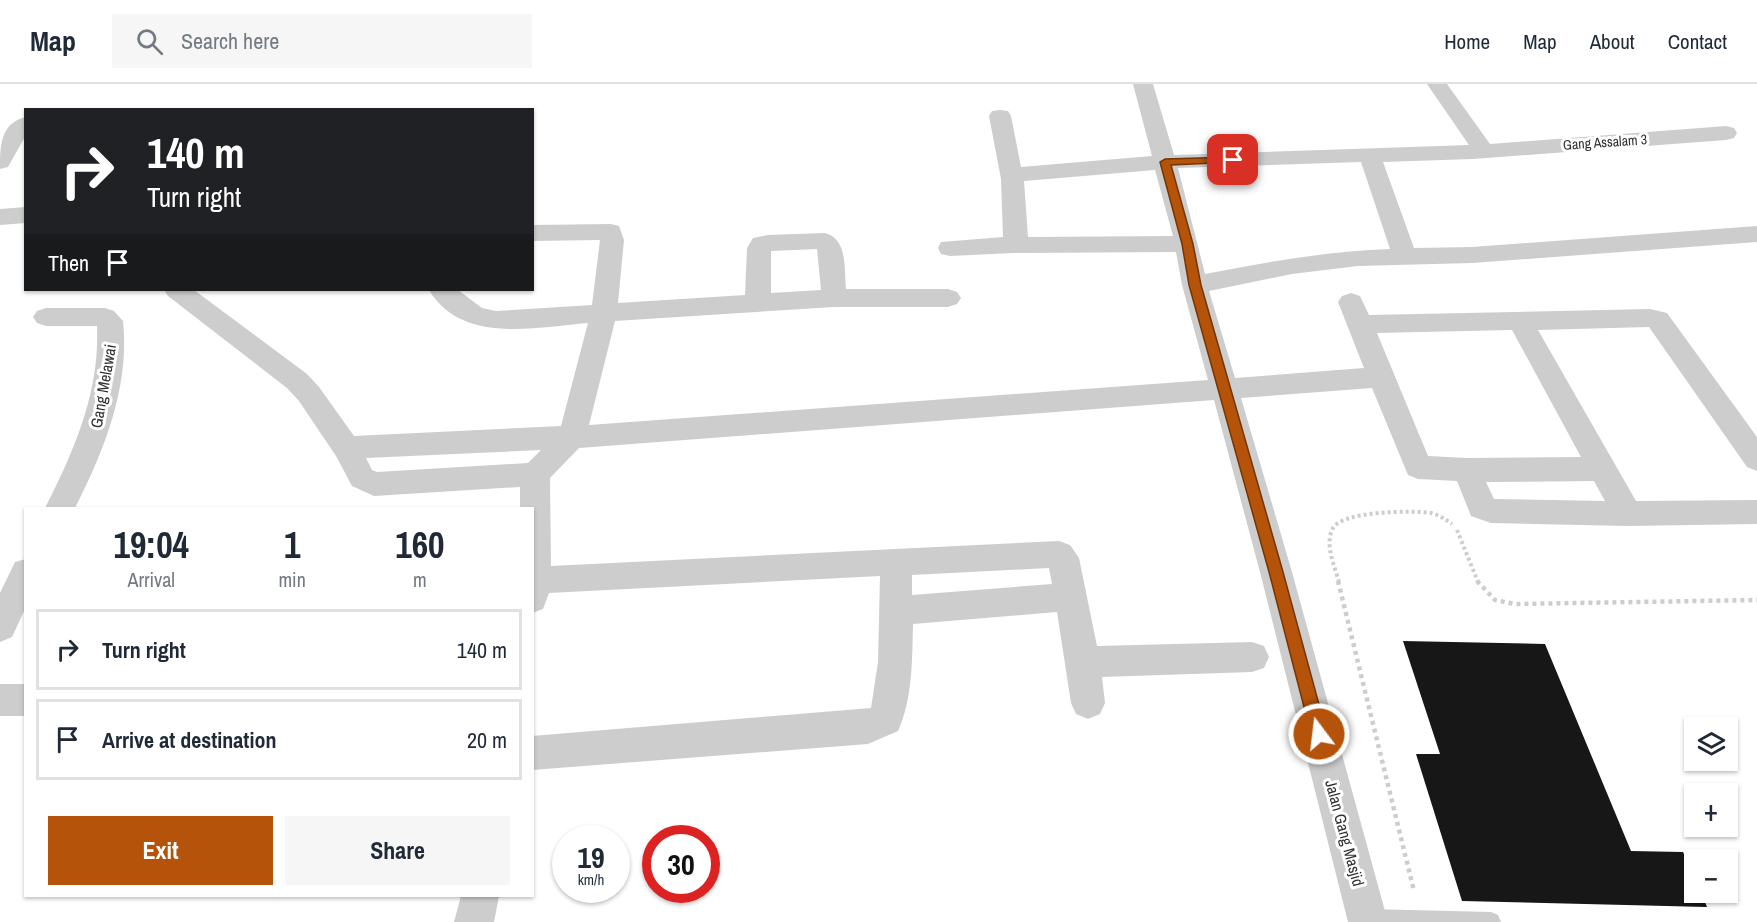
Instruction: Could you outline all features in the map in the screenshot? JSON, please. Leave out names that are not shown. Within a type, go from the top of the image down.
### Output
[{"type":"street","name":"Jalan Gang Masjid","points":[[1143,84],[1187,244],[1195,285],[1225,388],[1368,920]]},
{"type":"street","points":[[1437,84],[1484,151]]},
{"type":"street","points":[[1000,116],[1011,175],[1016,245]]},
{"type":"street","points":[[0,162],[17,130],[24,125]]},
{"type":"street","name":"Gang Assalam 3","points":[[1011,175],[1165,162],[1484,151],[1726,132]]},
{"type":"street","points":[[1370,156],[1405,256]]},
{"type":"street","points":[[0,217],[24,215]]},
{"type":"street","points":[[178,291],[297,381],[309,394],[346,448],[362,478],[374,484],[535,474],[572,437],[604,313],[612,250],[611,232],[534,233]]},
{"type":"street","points":[[1195,285],[1322,262],[1358,258],[1483,254],[1757,234]]},
{"type":"street","points":[[758,304],[759,249],[762,244],[768,243],[825,241],[829,244],[834,298]]},
{"type":"street","points":[[950,248],[1016,245],[1187,244]]},
{"type":"street","points":[[443,291],[474,317],[482,320],[834,298],[948,298]]},
{"type":"street","points":[[1602,469],[1467,470],[1419,467],[1355,313],[1521,322],[1650,318],[1658,320],[1757,459]]},
{"type":"street","name":"Gang Melawai","points":[[46,317],[105,317],[110,321],[111,334],[105,394],[93,441],[60,507]]},
{"type":"street","points":[[1521,322],[1627,514]]},
{"type":"street","points":[[346,448],[572,437],[1382,377]]},
{"type":"street","points":[[1467,470],[1482,507],[1491,511],[1627,514],[1757,512]]},
{"type":"street","points":[[535,474],[534,590],[896,561],[1059,554],[1063,558],[1072,597],[1088,703]]},
{"type":"street","points":[[534,753],[868,727],[886,719],[889,707],[896,611],[896,561]]},
{"type":"street","points":[[0,627],[24,576]]},
{"type":"street","points":[[896,611],[1072,597]]},
{"type":"street","points":[[1083,662],[1252,657]]},
{"type":"street","points":[[0,700],[24,700]]},
{"type":"street","points":[[474,922],[480,897]]},
{"type":"lane","points":[[1368,920],[1491,922]]},
{"type":"path","points":[[1421,920],[1330,547],[1333,527],[1338,522],[1352,517],[1415,513],[1430,513],[1442,518],[1458,531],[1479,585],[1496,600],[1515,604],[1757,600]]},
{"type":"building","points":[[1403,641],[1545,644],[1631,851],[1683,852],[1684,903],[1705,903],[1707,907],[1462,901],[1416,754],[1440,754]]},
{"type":"route","points":[[1233,160],[1165,162],[1187,244],[1195,285],[1319,734]]}]
